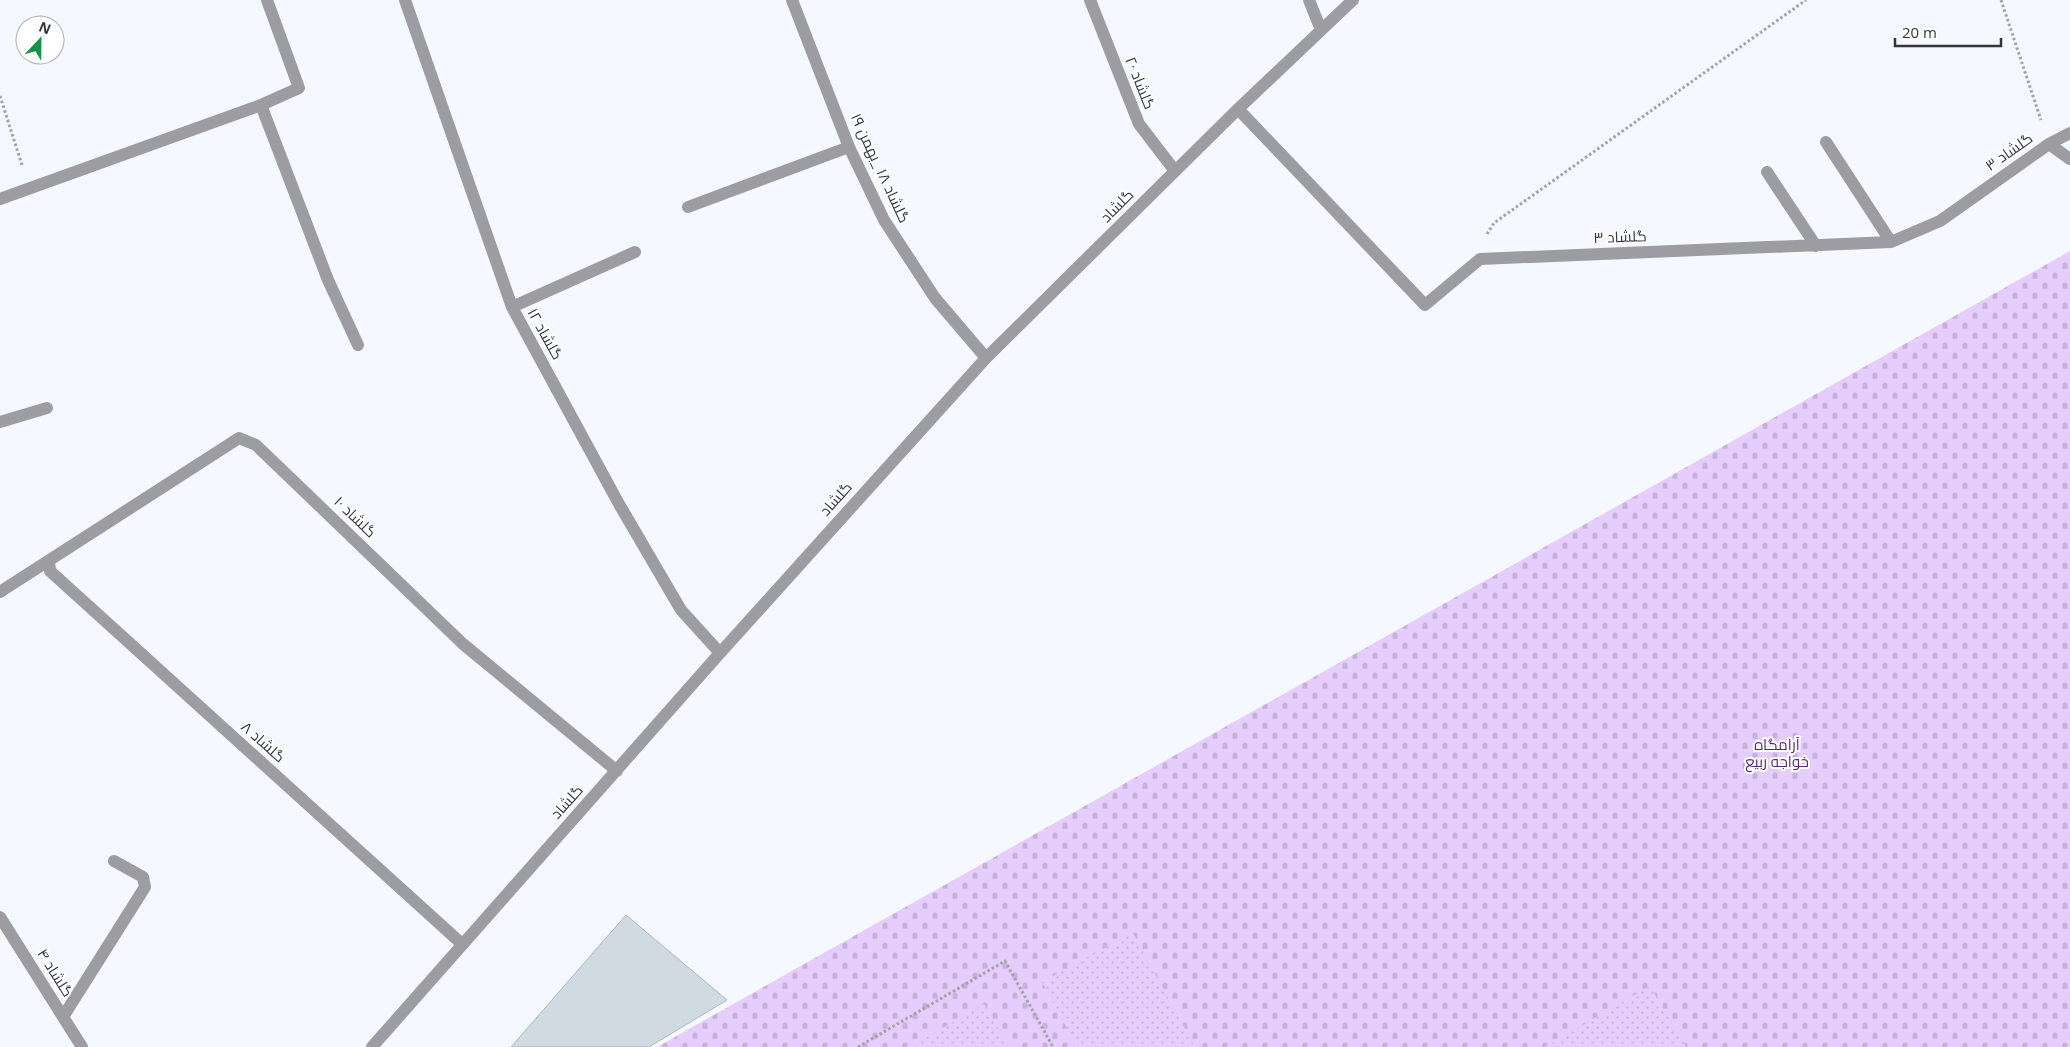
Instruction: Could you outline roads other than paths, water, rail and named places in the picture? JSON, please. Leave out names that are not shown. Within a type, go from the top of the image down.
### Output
[{"type":"street","points":[[0,199],[261,106],[299,88],[267,0]]},
{"type":"street","name":"گلشاد ۱۲","points":[[405,0],[512,307],[619,504],[681,610],[720,653]]},
{"type":"street","name":"گلشاد ۱۸ _بهمن ۱۹","points":[[792,0],[849,146],[884,220],[935,298],[986,358]]},
{"type":"street","name":"گلشاد ۲۰","points":[[1090,0],[1139,124],[1176,171]]},
{"type":"street","points":[[1309,0],[1321,30]]},
{"type":"street","name":"گلشاد","points":[[372,1047],[720,653],[986,358],[1238,110],[1353,0]]},
{"type":"street","points":[[261,106],[328,280],[358,345]]},
{"type":"street","name":"گلشاد ۳","points":[[1238,110],[1425,306],[1480,260],[1891,242],[1940,221],[2049,144],[2070,159]]},
{"type":"street","points":[[2049,144],[2070,133]]},
{"type":"street","points":[[1826,142],[1891,242]]},
{"type":"street","points":[[688,206],[849,146]]},
{"type":"street","points":[[1767,172],[1816,246]]},
{"type":"street","points":[[512,307],[635,252]]},
{"type":"street","points":[[0,422],[47,408]]},
{"type":"street","name":"گلشاد ۱۰","points":[[49,561],[239,438],[256,445],[463,644],[617,771]]},
{"type":"street","points":[[0,592],[49,561]]},
{"type":"street","name":"گلشاد ۸","points":[[49,561],[50,571],[462,944]]},
{"type":"street","points":[[63,1017],[144,887],[143,877],[114,861]]},
{"type":"street","name":"گلشاد ۴","points":[[0,917],[82,1047]]},
{"type":"park label","name":"آرامگاه خواجه ربیع","points":[[1777,754]]}]
